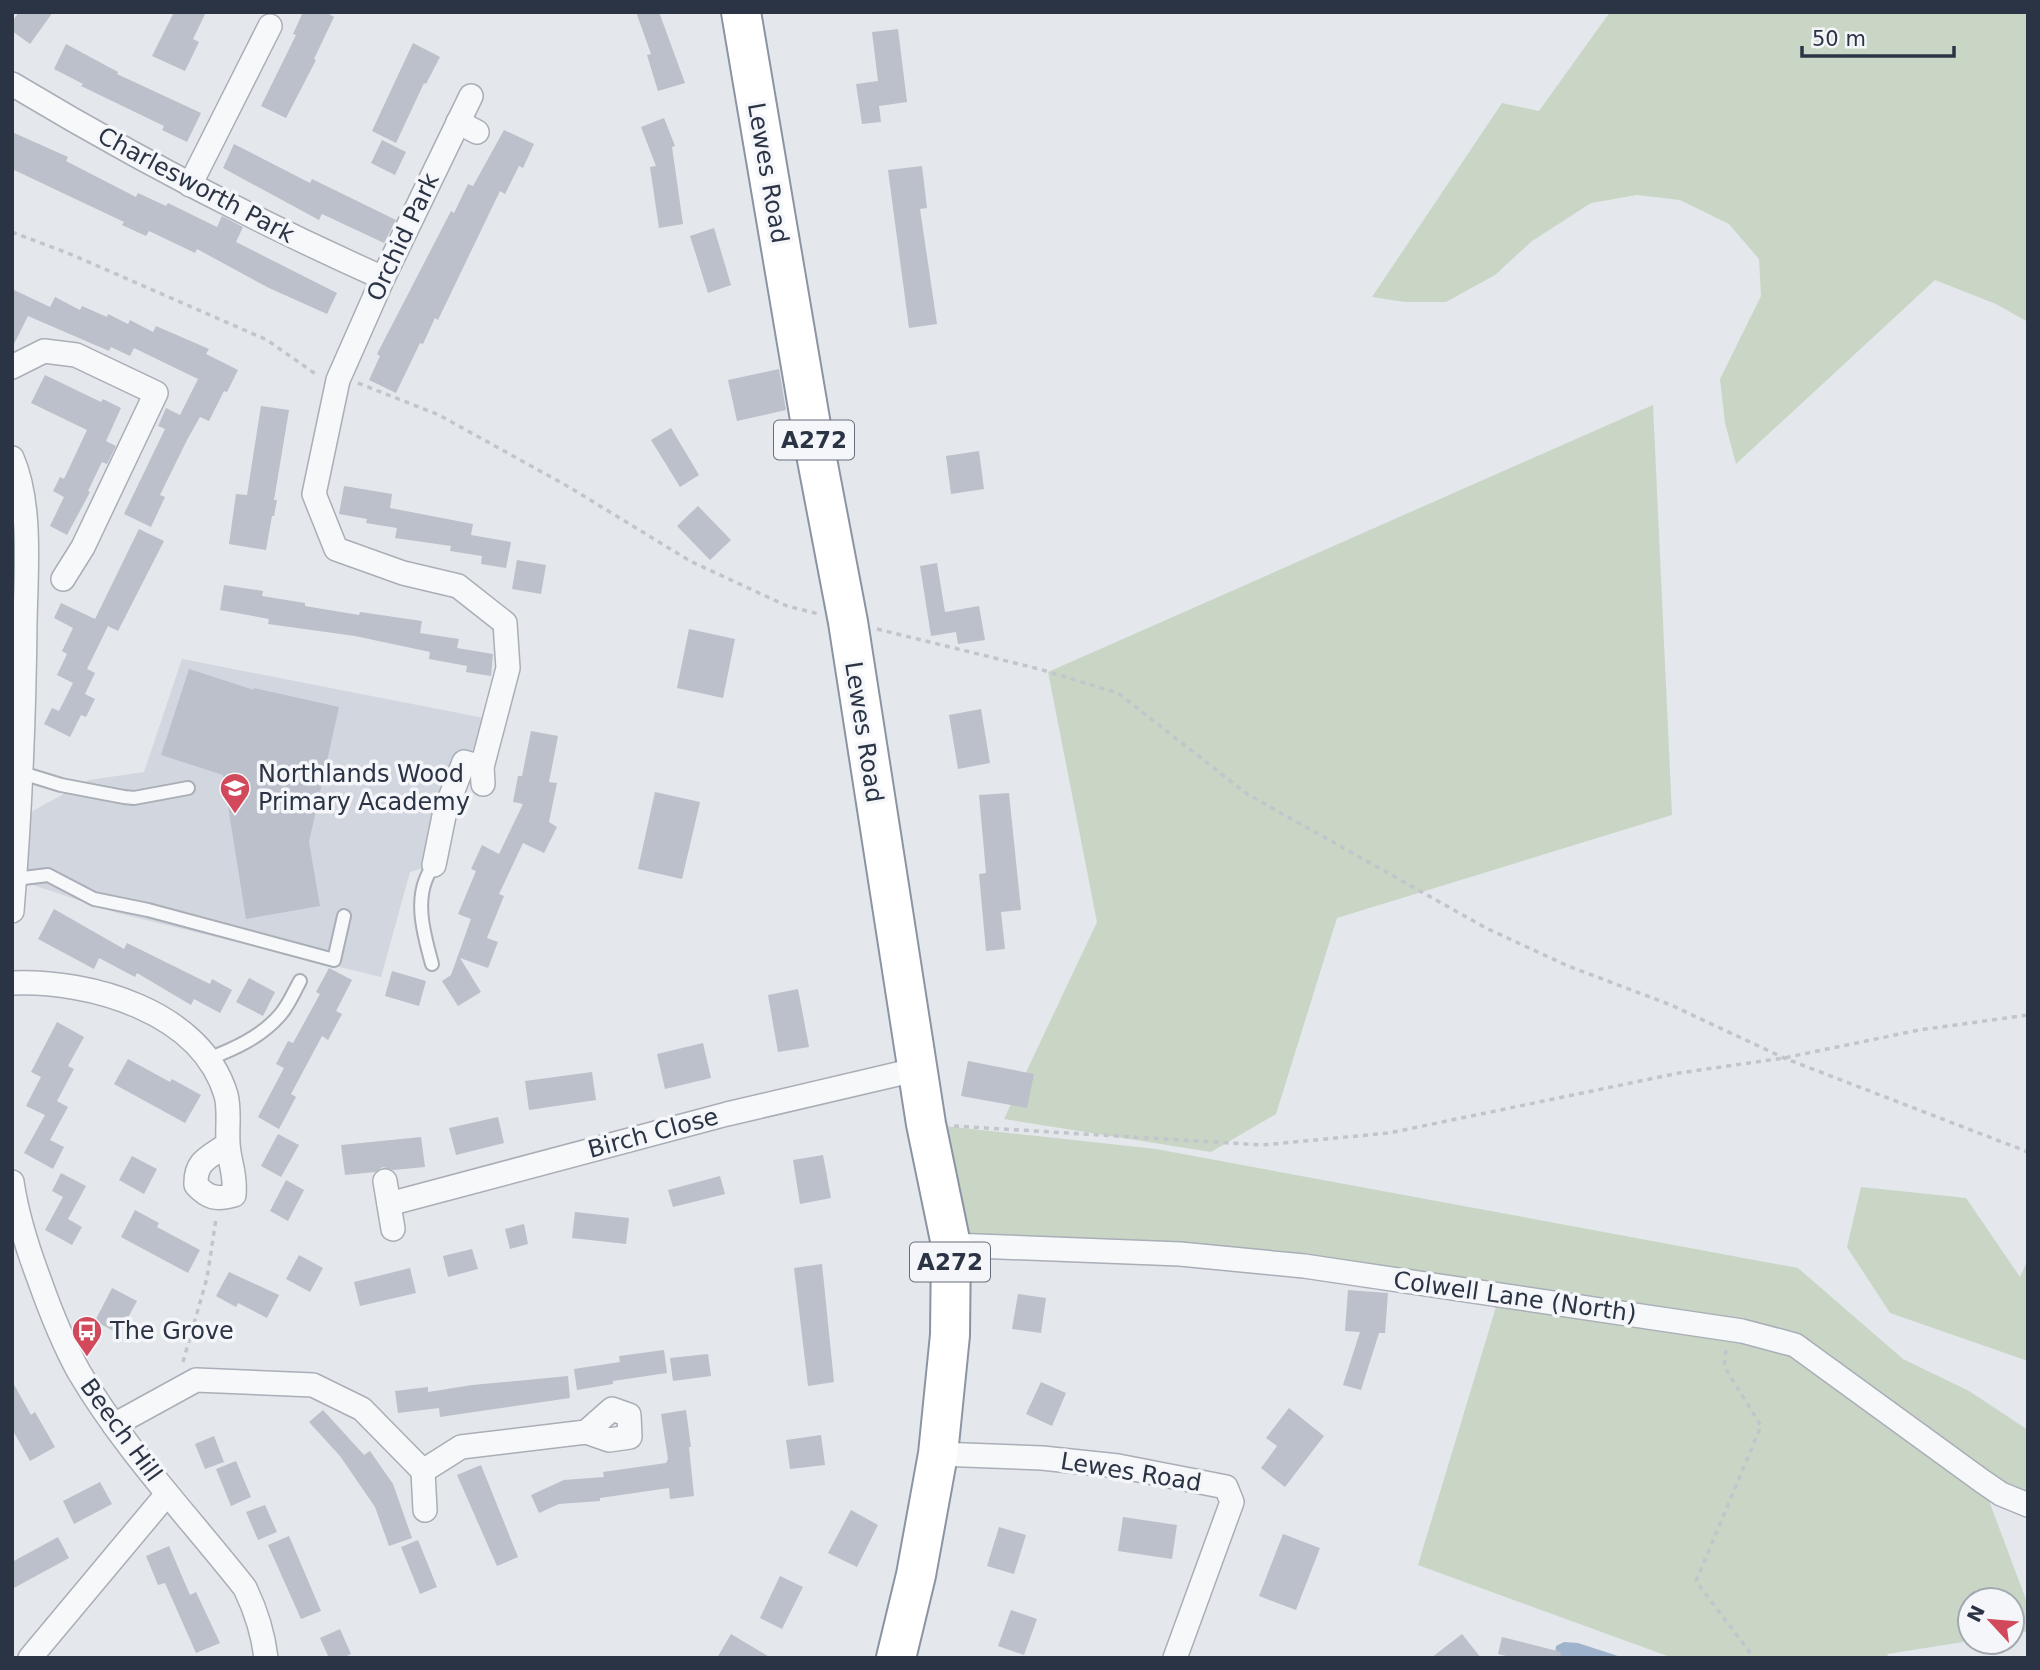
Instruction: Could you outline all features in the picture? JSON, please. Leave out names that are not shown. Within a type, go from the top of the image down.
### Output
[{"type":"highway","name":"Lewes Road","points":[[741,12],[815,449],[848,622],[926,1124],[951,1245],[950,1335],[938,1454],[902,1654]]},
{"type":"street","points":[[190,185],[270,26]]},
{"type":"street","name":"Charlesworth Park","points":[[12,84],[190,185],[287,235],[383,278]]},
{"type":"street","name":"Orchid Park","points":[[434,865],[444,811],[464,762],[482,776],[508,668],[505,623],[458,586],[403,573],[336,549],[314,494],[338,380],[383,278],[468,127],[471,96]]},
{"type":"street","points":[[12,368],[44,351],[76,355],[156,393],[83,547],[63,579]]},
{"type":"street","points":[[12,457],[19,474],[22,773],[16,818],[12,911]]},
{"type":"street","points":[[12,982],[85,990],[134,1004],[168,1021],[195,1041],[208,1059],[226,1096],[228,1144],[236,1177],[234,1195],[219,1199],[205,1195],[196,1185],[195,1172],[201,1163],[228,1144]]},
{"type":"street","name":"Birch Close","points":[[389,1204],[727,1114],[919,1069]]},
{"type":"street","points":[[385,1181],[393,1229]]},
{"type":"street","name":"Beech Hill","points":[[12,1182],[14,1207],[26,1245],[48,1304],[79,1370],[114,1424],[167,1494],[245,1588],[256,1610],[266,1658]]},
{"type":"street","name":"Colwell Lane (North)","points":[[951,1245],[1180,1254],[1304,1266],[1728,1329],[1795,1345],[1982,1481],[2028,1505]]},
{"type":"street","points":[[114,1424],[195,1380],[313,1385],[362,1409],[423,1471],[425,1510]]},
{"type":"street","points":[[423,1471],[461,1447],[586,1432]]},
{"type":"street","name":"Lewes Road","points":[[938,1454],[1042,1458],[1118,1466],[1226,1487],[1232,1502],[1175,1658]]},
{"type":"street","points":[[30,1658],[167,1494]]},
{"type":"lane","points":[[22,773],[61,785],[124,797],[188,788]]},
{"type":"lane","points":[[432,964],[421,918],[422,891],[426,876],[434,865]]},
{"type":"lane","points":[[15,879],[48,875],[94,899],[148,910],[334,960],[344,916]]},
{"type":"lane","points":[[208,1059],[242,1045],[258,1034],[280,1015],[300,981]]},
{"type":"path","points":[[12,232],[70,254],[267,341],[320,378],[360,383],[439,415],[569,487],[691,561],[787,606],[1039,669],[1118,693],[1247,794],[1486,929],[1567,966],[1671,1005],[1784,1058],[2028,1152]]},
{"type":"path","points":[[926,1124],[1262,1145],[1389,1133],[1679,1073],[1784,1058],[1919,1030],[2028,1015]]},
{"type":"path","points":[[175,1391],[207,1278],[219,1199]]},
{"type":"path","points":[[1728,1329],[1724,1366],[1761,1426],[1696,1581],[1754,1658]]},
{"type":"shaded area","name":"Northlands Wood Primary Academy","points":[[182,659],[494,720],[464,762],[434,865],[410,872],[381,977],[117,913],[15,879],[20,818],[89,780],[144,772]]},
{"type":"green space","points":[[1610,12],[2028,12],[2028,322],[1996,304],[1935,280],[1736,464],[1725,423],[1720,379],[1761,296],[1759,259],[1729,224],[1680,200],[1637,195],[1591,203],[1532,241],[1495,275],[1446,302],[1405,302],[1372,297],[1502,103],[1539,111]]},
{"type":"green space","points":[[1653,405],[1672,815],[1337,918],[1276,1114],[1211,1152],[1004,1119],[1097,922],[1048,672]]},
{"type":"green space","points":[[926,1124],[1156,1149],[1798,1268],[1903,1359],[1969,1391],[2028,1430],[2028,1505],[1982,1482],[2021,1586],[1956,1586],[1956,1643],[1887,1654],[1889,1658],[1673,1658],[1418,1565],[1502,1287],[951,1245]]},
{"type":"green space","points":[[1861,1187],[1966,1198],[2020,1277],[2028,1259],[2028,1361],[1890,1313],[1847,1247]]},
{"type":"green space","points":[[2026,1600],[2028,1605],[2026,1631]]},
{"type":"water","points":[[1564,1642],[1578,1643],[1624,1658],[1557,1658],[1556,1646]]},
{"type":"building","points":[[19,12],[53,12],[30,44],[12,31],[12,22]]},
{"type":"building","points":[[174,12],[206,12],[193,39],[199,42],[185,71],[152,56]]},
{"type":"building","points":[[303,12],[326,12],[334,17],[314,59],[316,60],[286,118],[261,106],[296,35],[293,34]]},
{"type":"building","points":[[636,12],[659,12],[685,83],[658,91],[647,55],[651,54]]},
{"type":"building","points":[[898,29],[907,102],[879,106],[881,122],[862,124],[856,84],[878,81],[872,32]]},
{"type":"building","points":[[413,43],[440,57],[426,84],[424,83],[396,143],[372,131]]},
{"type":"building","points":[[66,44],[118,72],[117,74],[201,113],[187,142],[162,130],[164,126],[81,86],[83,84],[54,69]]},
{"type":"building","points":[[664,118],[675,146],[672,147],[683,224],[659,228],[650,167],[656,166],[641,127]]},
{"type":"building","points":[[504,130],[534,144],[523,168],[519,166],[505,194],[500,191],[438,320],[435,318],[423,344],[420,343],[396,393],[369,380],[380,356],[377,354],[451,211],[454,213],[468,184],[473,186]]},
{"type":"building","points":[[12,132],[68,157],[66,161],[136,197],[138,193],[166,206],[168,203],[217,227],[222,216],[243,227],[236,242],[337,293],[327,314],[269,288],[197,249],[195,253],[149,231],[146,236],[122,225],[124,222],[12,169]]},
{"type":"building","points":[[382,140],[406,152],[395,175],[371,163]]},
{"type":"building","points":[[234,144],[310,183],[312,179],[396,220],[384,243],[322,214],[319,220],[223,168]]},
{"type":"building","points":[[922,166],[927,208],[920,209],[937,324],[909,328],[888,170]]},
{"type":"building","points":[[714,228],[731,285],[708,293],[690,236]]},
{"type":"building","points":[[12,289],[50,307],[55,297],[80,310],[82,306],[128,324],[130,320],[153,332],[156,326],[209,349],[206,354],[238,370],[209,421],[200,417],[187,440],[160,495],[165,497],[151,527],[124,514],[165,429],[158,426],[166,408],[180,415],[198,379],[134,348],[130,356],[111,347],[109,351],[28,316],[12,348]]},
{"type":"building","points":[[779,369],[786,410],[737,421],[728,380]]},
{"type":"building","points":[[45,375],[101,402],[103,399],[121,408],[106,441],[116,446],[107,464],[102,462],[88,491],[90,492],[67,535],[50,526],[64,497],[53,491],[60,477],[64,479],[87,430],[31,403]]},
{"type":"building","points":[[261,406],[289,410],[274,500],[277,500],[266,550],[229,544],[236,494],[247,495]]},
{"type":"building","points":[[671,428],[699,475],[680,487],[651,440]]},
{"type":"building","points":[[979,451],[984,489],[951,494],[946,456]]},
{"type":"building","points":[[344,486],[392,494],[390,508],[473,524],[471,535],[511,542],[506,568],[481,564],[482,556],[450,551],[451,546],[395,538],[397,528],[366,523],[367,519],[339,514]]},
{"type":"building","points":[[698,506],[731,540],[710,560],[677,526]]},
{"type":"building","points":[[139,529],[164,541],[118,631],[108,626],[87,669],[95,673],[85,694],[95,699],[86,717],[81,715],[70,737],[44,724],[52,708],[59,711],[73,683],[57,675],[67,654],[62,651],[73,628],[54,618],[61,603],[95,619]]},
{"type":"building","points":[[517,560],[546,565],[541,594],[512,589]]},
{"type":"building","points":[[937,563],[945,612],[979,606],[985,640],[958,644],[956,632],[931,636],[920,566]]},
{"type":"building","points":[[224,585],[263,591],[262,596],[305,603],[305,606],[422,621],[420,633],[459,639],[457,648],[493,654],[491,676],[466,672],[467,666],[429,659],[430,652],[355,636],[268,624],[269,619],[220,610]]},
{"type":"building","points":[[689,629],[735,639],[723,698],[677,688]]},
{"type":"building","points":[[189,669],[254,690],[339,707],[309,842],[320,906],[246,919],[223,775],[161,755]]},
{"type":"building","points":[[981,709],[990,763],[958,769],[949,715]]},
{"type":"building","points":[[531,731],[558,736],[549,782],[557,783],[549,822],[557,827],[544,853],[523,843],[499,894],[504,896],[487,938],[498,942],[488,968],[460,958],[481,992],[458,1006],[442,981],[451,975],[471,919],[458,914],[476,871],[471,869],[482,845],[499,854],[523,804],[513,802],[518,776],[522,776]]},
{"type":"building","points":[[655,792],[700,802],[682,879],[638,869]]},
{"type":"building","points":[[1009,793],[1021,910],[1001,912],[1005,949],[986,951],[979,874],[986,873],[979,795]]},
{"type":"building","points":[[54,909],[124,949],[127,943],[210,984],[212,979],[232,990],[220,1013],[194,999],[191,1005],[137,973],[135,977],[99,958],[94,969],[38,939]]},
{"type":"building","points":[[329,968],[352,980],[336,1011],[342,1014],[328,1040],[322,1036],[291,1094],[296,1097],[279,1129],[258,1117],[284,1068],[276,1064],[288,1041],[293,1043],[320,994],[316,992]]},
{"type":"building","points":[[392,971],[426,981],[419,1006],[385,996]]},
{"type":"building","points":[[249,978],[275,992],[263,1016],[236,1002]]},
{"type":"building","points":[[798,989],[809,1047],[778,1052],[768,995]]},
{"type":"building","points":[[57,1022],[84,1037],[68,1066],[74,1069],[57,1101],[68,1107],[50,1140],[64,1147],[53,1169],[24,1153],[45,1115],[26,1106],[41,1077],[31,1072]]},
{"type":"building","points":[[703,1043],[711,1078],[665,1089],[657,1054]]},
{"type":"building","points":[[128,1059],[201,1095],[185,1123],[114,1084]]},
{"type":"building","points":[[968,1061],[1034,1074],[1027,1108],[961,1096]]},
{"type":"building","points":[[592,1072],[596,1100],[529,1110],[525,1081]]},
{"type":"building","points":[[498,1117],[504,1143],[456,1155],[449,1128]]},
{"type":"building","points":[[278,1134],[299,1145],[281,1177],[261,1166]]},
{"type":"building","points":[[421,1137],[425,1167],[393,1170],[383,1167],[375,1172],[345,1175],[341,1145]]},
{"type":"building","points":[[823,1155],[831,1198],[800,1204],[793,1160]]},
{"type":"building","points":[[132,1156],[157,1169],[144,1194],[119,1180]]},
{"type":"building","points":[[61,1173],[86,1186],[68,1219],[82,1227],[72,1245],[45,1230],[63,1197],[52,1191]]},
{"type":"building","points":[[720,1176],[725,1194],[673,1207],[668,1190]]},
{"type":"building","points":[[286,1180],[304,1190],[288,1221],[270,1211]]},
{"type":"building","points":[[135,1210],[159,1223],[157,1227],[200,1250],[188,1273],[121,1237]]},
{"type":"building","points":[[575,1212],[629,1218],[626,1244],[572,1238]]},
{"type":"building","points":[[524,1224],[528,1244],[510,1249],[505,1229]]},
{"type":"building","points":[[472,1249],[478,1269],[448,1277],[443,1256]]},
{"type":"building","points":[[299,1255],[323,1268],[310,1292],[286,1279]]},
{"type":"building","points":[[822,1264],[834,1382],[808,1386],[794,1268]]},
{"type":"building","points":[[410,1268],[416,1293],[360,1306],[354,1282]]},
{"type":"building","points":[[229,1272],[279,1295],[267,1318],[238,1303],[236,1307],[216,1296]]},
{"type":"building","points":[[112,1288],[137,1301],[119,1334],[95,1321]]},
{"type":"building","points":[[1348,1290],[1388,1293],[1385,1333],[1379,1333],[1361,1390],[1343,1385],[1360,1332],[1345,1331]]},
{"type":"building","points":[[1018,1294],[1046,1298],[1041,1333],[1012,1329]]},
{"type":"building","points":[[664,1350],[667,1373],[613,1381],[613,1384],[577,1390],[574,1369],[620,1362],[619,1356]]},
{"type":"building","points":[[708,1354],[711,1376],[673,1381],[670,1358]]},
{"type":"building","points":[[568,1376],[570,1398],[440,1417],[439,1408],[398,1413],[395,1391],[428,1387],[428,1392]]},
{"type":"building","points":[[12,1381],[31,1415],[35,1412],[55,1447],[30,1461],[12,1429]]},
{"type":"building","points":[[1041,1382],[1066,1393],[1052,1426],[1026,1414]]},
{"type":"building","points":[[1289,1408],[1324,1436],[1285,1487],[1261,1468],[1277,1446],[1266,1438]]},
{"type":"building","points":[[323,1410],[364,1455],[370,1451],[393,1484],[412,1538],[389,1546],[375,1507],[340,1456],[309,1422]]},
{"type":"building","points":[[686,1410],[694,1496],[670,1499],[669,1488],[600,1498],[600,1501],[559,1504],[539,1513],[531,1495],[564,1480],[604,1477],[603,1472],[666,1463],[668,1459],[661,1414]]},
{"type":"building","points":[[821,1435],[825,1465],[790,1469],[786,1440]]},
{"type":"building","points":[[214,1436],[224,1462],[205,1469],[195,1444]]},
{"type":"building","points":[[236,1461],[251,1497],[231,1506],[216,1469]]},
{"type":"building","points":[[481,1465],[518,1557],[497,1566],[457,1475]]},
{"type":"building","points":[[100,1482],[112,1504],[74,1524],[63,1501]]},
{"type":"building","points":[[265,1505],[277,1532],[258,1540],[246,1512]]},
{"type":"building","points":[[851,1510],[878,1525],[857,1567],[828,1553]]},
{"type":"building","points":[[1123,1517],[1177,1525],[1172,1559],[1118,1551]]},
{"type":"building","points":[[999,1527],[1026,1535],[1014,1574],[987,1566]]},
{"type":"building","points":[[1283,1534],[1320,1548],[1296,1610],[1259,1596]]},
{"type":"building","points":[[289,1536],[321,1611],[301,1619],[268,1545]]},
{"type":"building","points":[[58,1537],[69,1558],[12,1589],[12,1562]]},
{"type":"building","points":[[418,1540],[437,1587],[420,1594],[401,1547]]},
{"type":"building","points":[[169,1546],[190,1595],[196,1592],[220,1643],[196,1653],[165,1583],[158,1585],[146,1556]]},
{"type":"building","points":[[780,1576],[803,1587],[782,1629],[760,1618]]},
{"type":"building","points":[[1011,1610],[1037,1619],[1024,1655],[998,1646]]},
{"type":"building","points":[[340,1629],[351,1654],[343,1658],[329,1658],[320,1638]]},
{"type":"building","points":[[731,1634],[771,1658],[717,1658]]},
{"type":"building","points":[[1462,1634],[1481,1658],[1431,1658]]},
{"type":"building","points":[[1502,1637],[1561,1652],[1560,1658],[1514,1658],[1498,1654]]},
{"type":"place","name":"Northlands Wood Primary Academy","points":[[235,815]]},
{"type":"place","name":"The Grove","points":[[87,1358]]}]
